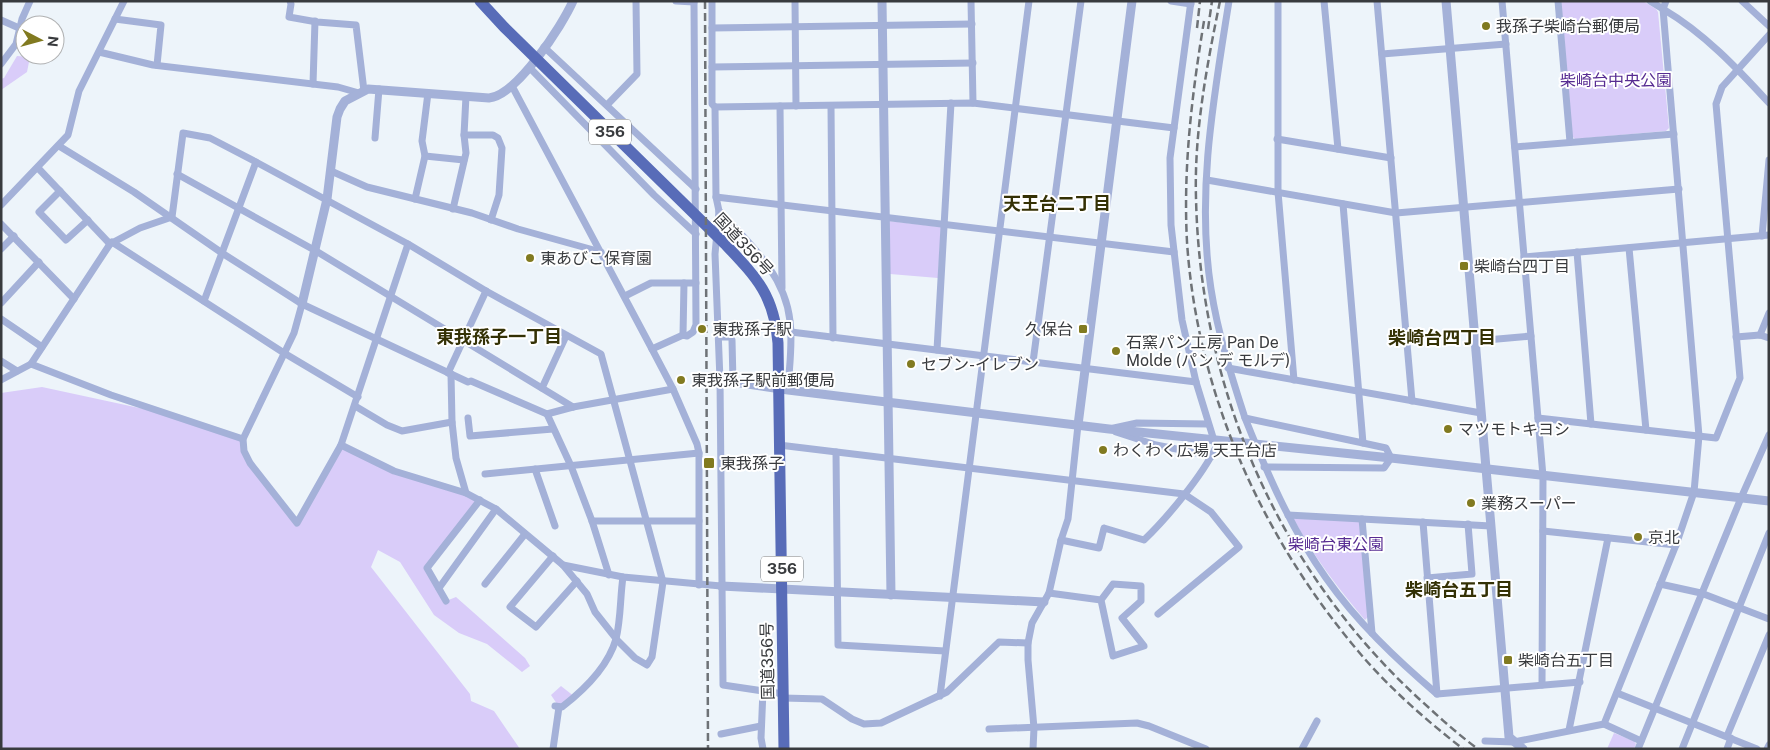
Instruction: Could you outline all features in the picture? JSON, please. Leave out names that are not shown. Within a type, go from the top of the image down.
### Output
[{"type":"highway","name":"国道356号","points":[[480,1],[533,64],[725,244],[755,276],[769,300],[776,326],[784,390],[779,444],[784,749]]},
{"type":"street","points":[[24,15],[30,1]]},
{"type":"street","points":[[1,204],[68,136],[76,98],[124,1]]},
{"type":"street","points":[[290,1],[289,17],[356,25],[361,92]]},
{"type":"street","points":[[408,244],[341,445],[297,523],[250,463],[244,451],[244,439],[294,332],[316,251],[327,200],[335,128],[340,108],[345,101],[368,89],[496,97],[512,86],[533,64],[572,5],[563,1]]},
{"type":"street","points":[[607,105],[637,74],[636,1]]},
{"type":"street","points":[[652,349],[683,335],[687,336],[694,332],[696,325],[694,1],[676,1]]},
{"type":"street","points":[[712,1],[712,104],[715,107],[716,197],[719,211],[715,254],[720,380],[723,685],[763,690],[783,696],[822,699],[852,719],[864,724],[881,723],[946,692],[999,642],[1028,643]]},
{"type":"street","points":[[794,1],[796,106]]},
{"type":"street","points":[[882,1],[890,595]]},
{"type":"street","points":[[971,1],[973,103]]},
{"type":"street","points":[[940,696],[1029,1]]},
{"type":"street","points":[[1033,362],[1080,1]]},
{"type":"street","points":[[1033,749],[1034,728],[1028,643],[1032,623],[1049,593],[1061,540],[1068,519],[1085,368],[1132,1]]},
{"type":"street","points":[[1061,540],[1099,548],[1104,528],[1144,540],[1184,494],[1212,456],[1216,447],[1196,382],[1182,320],[1171,225],[1170,158],[1191,2],[1171,1]]},
{"type":"street","points":[[1229,1],[1214,96],[1208,160],[1206,237],[1211,287],[1220,340],[1228,368],[1264,467],[1288,515],[1326,578],[1372,634],[1402,664],[1437,694],[1580,682]]},
{"type":"street","points":[[1278,1],[1278,192],[1294,380]]},
{"type":"street","points":[[1324,1],[1338,149]]},
{"type":"street","points":[[1377,1],[1412,401]]},
{"type":"street","points":[[1446,1],[1509,737],[1523,749]]},
{"type":"street","points":[[1502,1],[1543,476],[1542,685]]},
{"type":"street","points":[[1558,1],[1570,142]]},
{"type":"street","points":[[1650,1],[1664,5],[1695,30],[1737,69],[1769,103]]},
{"type":"street","points":[[1742,1],[1769,26]]},
{"type":"street","points":[[1604,724],[1676,545],[1694,492],[1700,436],[1664,5]]},
{"type":"street","points":[[1,20],[15,26]]},
{"type":"street","points":[[114,20],[161,26],[157,65]]},
{"type":"street","points":[[313,84],[315,21]]},
{"type":"street","points":[[712,28],[972,24]]},
{"type":"street","points":[[1538,418],[1716,438],[1740,378],[1716,104],[1722,86],[1769,35]]},
{"type":"street","points":[[1382,54],[1506,44]]},
{"type":"street","points":[[1,64],[15,45]]},
{"type":"street","points":[[544,47],[696,189]]},
{"type":"street","points":[[99,52],[144,64],[338,86],[361,92]]},
{"type":"street","points":[[712,67],[972,63]]},
{"type":"street","points":[[533,64],[654,196],[696,234]]},
{"type":"street","points":[[512,86],[625,296],[673,389],[697,444],[699,453],[699,585]]},
{"type":"street","points":[[375,138],[379,89]]},
{"type":"street","points":[[415,199],[425,156],[422,141],[428,93]]},
{"type":"street","points":[[453,209],[466,153],[464,135],[466,96]]},
{"type":"street","points":[[937,350],[951,103]]},
{"type":"street","points":[[715,107],[973,103],[1174,128]]},
{"type":"street","points":[[780,106],[782,291]]},
{"type":"street","points":[[831,106],[833,338]]},
{"type":"street","points":[[172,217],[183,133],[210,138],[408,244],[486,291],[601,354],[663,582],[652,657],[647,665],[635,658],[616,639],[595,612],[588,594],[563,565],[496,510],[466,493],[394,471],[341,445]]},
{"type":"street","points":[[1515,147],[1674,134]]},
{"type":"street","points":[[464,135],[493,135],[498,138],[502,148],[500,195],[491,220]]},
{"type":"street","points":[[1277,139],[1391,158]]},
{"type":"street","points":[[59,146],[172,217],[222,254],[302,304],[449,374],[468,382],[471,381],[547,414],[573,407],[673,389]]},
{"type":"street","points":[[425,156],[464,160]]},
{"type":"street","points":[[1524,257],[1765,235],[1769,160]]},
{"type":"street","points":[[204,301],[256,162]]},
{"type":"street","points":[[38,168],[111,243],[284,353],[358,397]]},
{"type":"street","points":[[331,170],[367,187],[453,209],[562,243],[601,252]]},
{"type":"street","points":[[177,174],[316,251],[573,407]]},
{"type":"street","points":[[1207,180],[1396,213],[1679,188]]},
{"type":"street","points":[[60,191],[39,212],[66,240],[88,220]]},
{"type":"street","points":[[716,197],[1174,252]]},
{"type":"street","points":[[1343,204],[1363,443]]},
{"type":"street","points":[[719,211],[762,257],[771,269],[782,291],[790,319],[791,332],[784,390]]},
{"type":"street","points":[[1,380],[31,364],[111,243],[140,228],[172,217]]},
{"type":"street","points":[[1,224],[74,298]]},
{"type":"street","points":[[1,249],[14,236]]},
{"type":"street","points":[[1629,248],[1646,430]]},
{"type":"street","points":[[1577,252],[1591,424]]},
{"type":"street","points":[[1,303],[38,262]]},
{"type":"street","points":[[625,296],[651,283],[696,283]]},
{"type":"street","points":[[683,335],[684,283]]},
{"type":"street","points":[[466,493],[456,458],[449,374],[486,291]]},
{"type":"street","points":[[1760,335],[1769,313]]},
{"type":"street","points":[[1,320],[42,347]]},
{"type":"street","points":[[791,332],[1196,382]]},
{"type":"street","points":[[1736,337],[1760,335],[1769,338]]},
{"type":"street","points":[[542,388],[566,336]]},
{"type":"street","points":[[1475,341],[1531,336]]},
{"type":"street","points":[[719,337],[731,337],[732,340],[733,382]]},
{"type":"street","points":[[1,361],[17,371]]},
{"type":"street","points":[[31,364],[111,395],[244,439]]},
{"type":"street","points":[[1228,368],[1482,413]]},
{"type":"street","points":[[720,380],[784,390],[1109,429],[1272,445],[1769,501]]},
{"type":"street","points":[[355,406],[402,431],[452,422]]},
{"type":"street","points":[[547,414],[571,466],[592,521],[608,575]]},
{"type":"street","points":[[468,418],[470,436],[553,429]]},
{"type":"street","points":[[1245,418],[1386,448],[1390,458]]},
{"type":"street","points":[[1109,429],[1137,423],[1208,424]]},
{"type":"street","points":[[1109,429],[1156,445],[1212,456]]},
{"type":"street","points":[[1638,749],[1741,498],[1769,435]]},
{"type":"street","points":[[779,444],[1184,494],[1211,512],[1239,546],[1158,614]]},
{"type":"street","points":[[836,452],[838,645],[946,651]]},
{"type":"street","points":[[485,474],[699,453]]},
{"type":"street","points":[[1264,467],[1384,468],[1390,458]]},
{"type":"street","points":[[535,469],[555,526]]},
{"type":"street","points":[[446,602],[427,568],[480,500]]},
{"type":"street","points":[[438,588],[496,510]]},
{"type":"street","points":[[1288,515],[1491,526]]},
{"type":"street","points":[[1362,519],[1372,634]]},
{"type":"street","points":[[592,521],[699,521]]},
{"type":"street","points":[[1423,522],[1437,694]]},
{"type":"street","points":[[1427,578],[1472,574],[1468,524]]},
{"type":"street","points":[[1543,531],[1676,545]]},
{"type":"street","points":[[1682,749],[1769,533]]},
{"type":"street","points":[[486,584],[526,534]]},
{"type":"street","points":[[1569,730],[1608,538]]},
{"type":"street","points":[[553,556],[510,607],[536,627],[577,581]]},
{"type":"street","points":[[563,565],[608,575],[699,585],[1044,602]]},
{"type":"street","points":[[553,749],[557,707],[562,707],[585,688],[607,660],[616,639],[623,577]]},
{"type":"street","points":[[1113,584],[1141,586],[1141,601],[1122,618],[1144,646],[1113,656],[1101,600],[1113,584]]},
{"type":"street","points":[[1660,584],[1702,593],[1769,619]]},
{"type":"street","points":[[1049,593],[1101,600]]},
{"type":"street","points":[[1727,749],[1729,737],[1769,635]]},
{"type":"street","points":[[763,690],[760,738],[763,749]]},
{"type":"street","points":[[1617,693],[1756,749]]},
{"type":"street","points":[[1302,749],[1317,721]]},
{"type":"street","points":[[990,729],[1137,723],[1206,749]]},
{"type":"street","points":[[1485,741],[1514,742],[1604,724],[1641,741]]},
{"type":"street","points":[[721,734],[761,726]]},
{"type":"street","points":[[1767,749],[1769,744]]},
{"type":"green space","name":"柴崎台中央公園","points":[[1561,1],[1643,1],[1656,9],[1658,12],[1669,128],[1666,131],[1575,139],[1572,136]]},
{"type":"green space","points":[[15,59],[15,65],[28,65],[27,72],[1,90],[1,79],[4,78]]},
{"type":"green space","points":[[889,221],[941,227],[938,278],[890,274]]},
{"type":"green space","points":[[42,387],[158,412],[243,439],[250,463],[297,523],[341,445],[394,471],[480,500],[427,568],[446,601],[456,597],[525,658],[530,666],[522,672],[487,644],[459,633],[434,615],[400,562],[378,550],[371,567],[470,694],[471,701],[494,711],[520,749],[1,749],[1,393]]},
{"type":"green space","name":"柴崎台東公園","points":[[1293,518],[1359,521],[1368,617],[1365,620],[1326,571]]},
{"type":"green space","points":[[561,686],[575,697],[559,707],[551,695]]},
{"type":"green space","points":[[1614,733],[1634,741],[1636,744],[1634,749],[1607,749]]},
{"type":"railway","points":[[705,1],[708,749]]},
{"type":"railway","points":[[1197,28],[1200,1]]},
{"type":"railway","points":[[1208,29],[1212,1]]},
{"type":"railway","points":[[1220,1],[1206,74],[1199,124],[1196,198],[1201,269],[1213,338],[1231,405],[1256,470],[1287,532],[1324,591],[1367,646],[1417,697],[1478,749]]},
{"type":"railway","points":[[1204,21],[1187,158],[1187,242],[1193,298],[1204,353],[1220,407],[1240,460],[1264,511],[1292,560],[1323,607],[1382,678],[1463,749]]},
{"type":"place","name":"我孫子柴崎台郵便局","points":[[1486,26]]},
{"type":"place","name":"東あびこ保育園","points":[[530,258]]},
{"type":"place","name":"柴崎台四丁目","points":[[1464,266]]},
{"type":"place","name":"東我孫子駅","points":[[702,329]]},
{"type":"place","name":"久保台","points":[[1083,329]]},
{"type":"place","name":"石窯パン工房 Pan De Molde (パン デ モルデ)","points":[[1116,351]]},
{"type":"place","name":"セブン-イレブン","points":[[911,364]]},
{"type":"place","name":"東我孫子駅前郵便局","points":[[681,380]]},
{"type":"place","name":"マツモトキヨシ","points":[[1448,429]]},
{"type":"place","name":"わくわく広場 天王台店","points":[[1103,450]]},
{"type":"place","name":"東我孫子","points":[[709,463]]},
{"type":"place","name":"業務スーパー","points":[[1471,503]]},
{"type":"place","name":"京北","points":[[1638,537]]},
{"type":"place","name":"柴崎台五丁目","points":[[1508,660]]},
{"type":"district","name":"天王台二丁目","points":[[1057,204]]},
{"type":"district","name":"東我孫子一丁目","points":[[499,337]]},
{"type":"district","name":"柴崎台四丁目","points":[[1442,338]]},
{"type":"district","name":"柴崎台五丁目","points":[[1459,590]]}]
